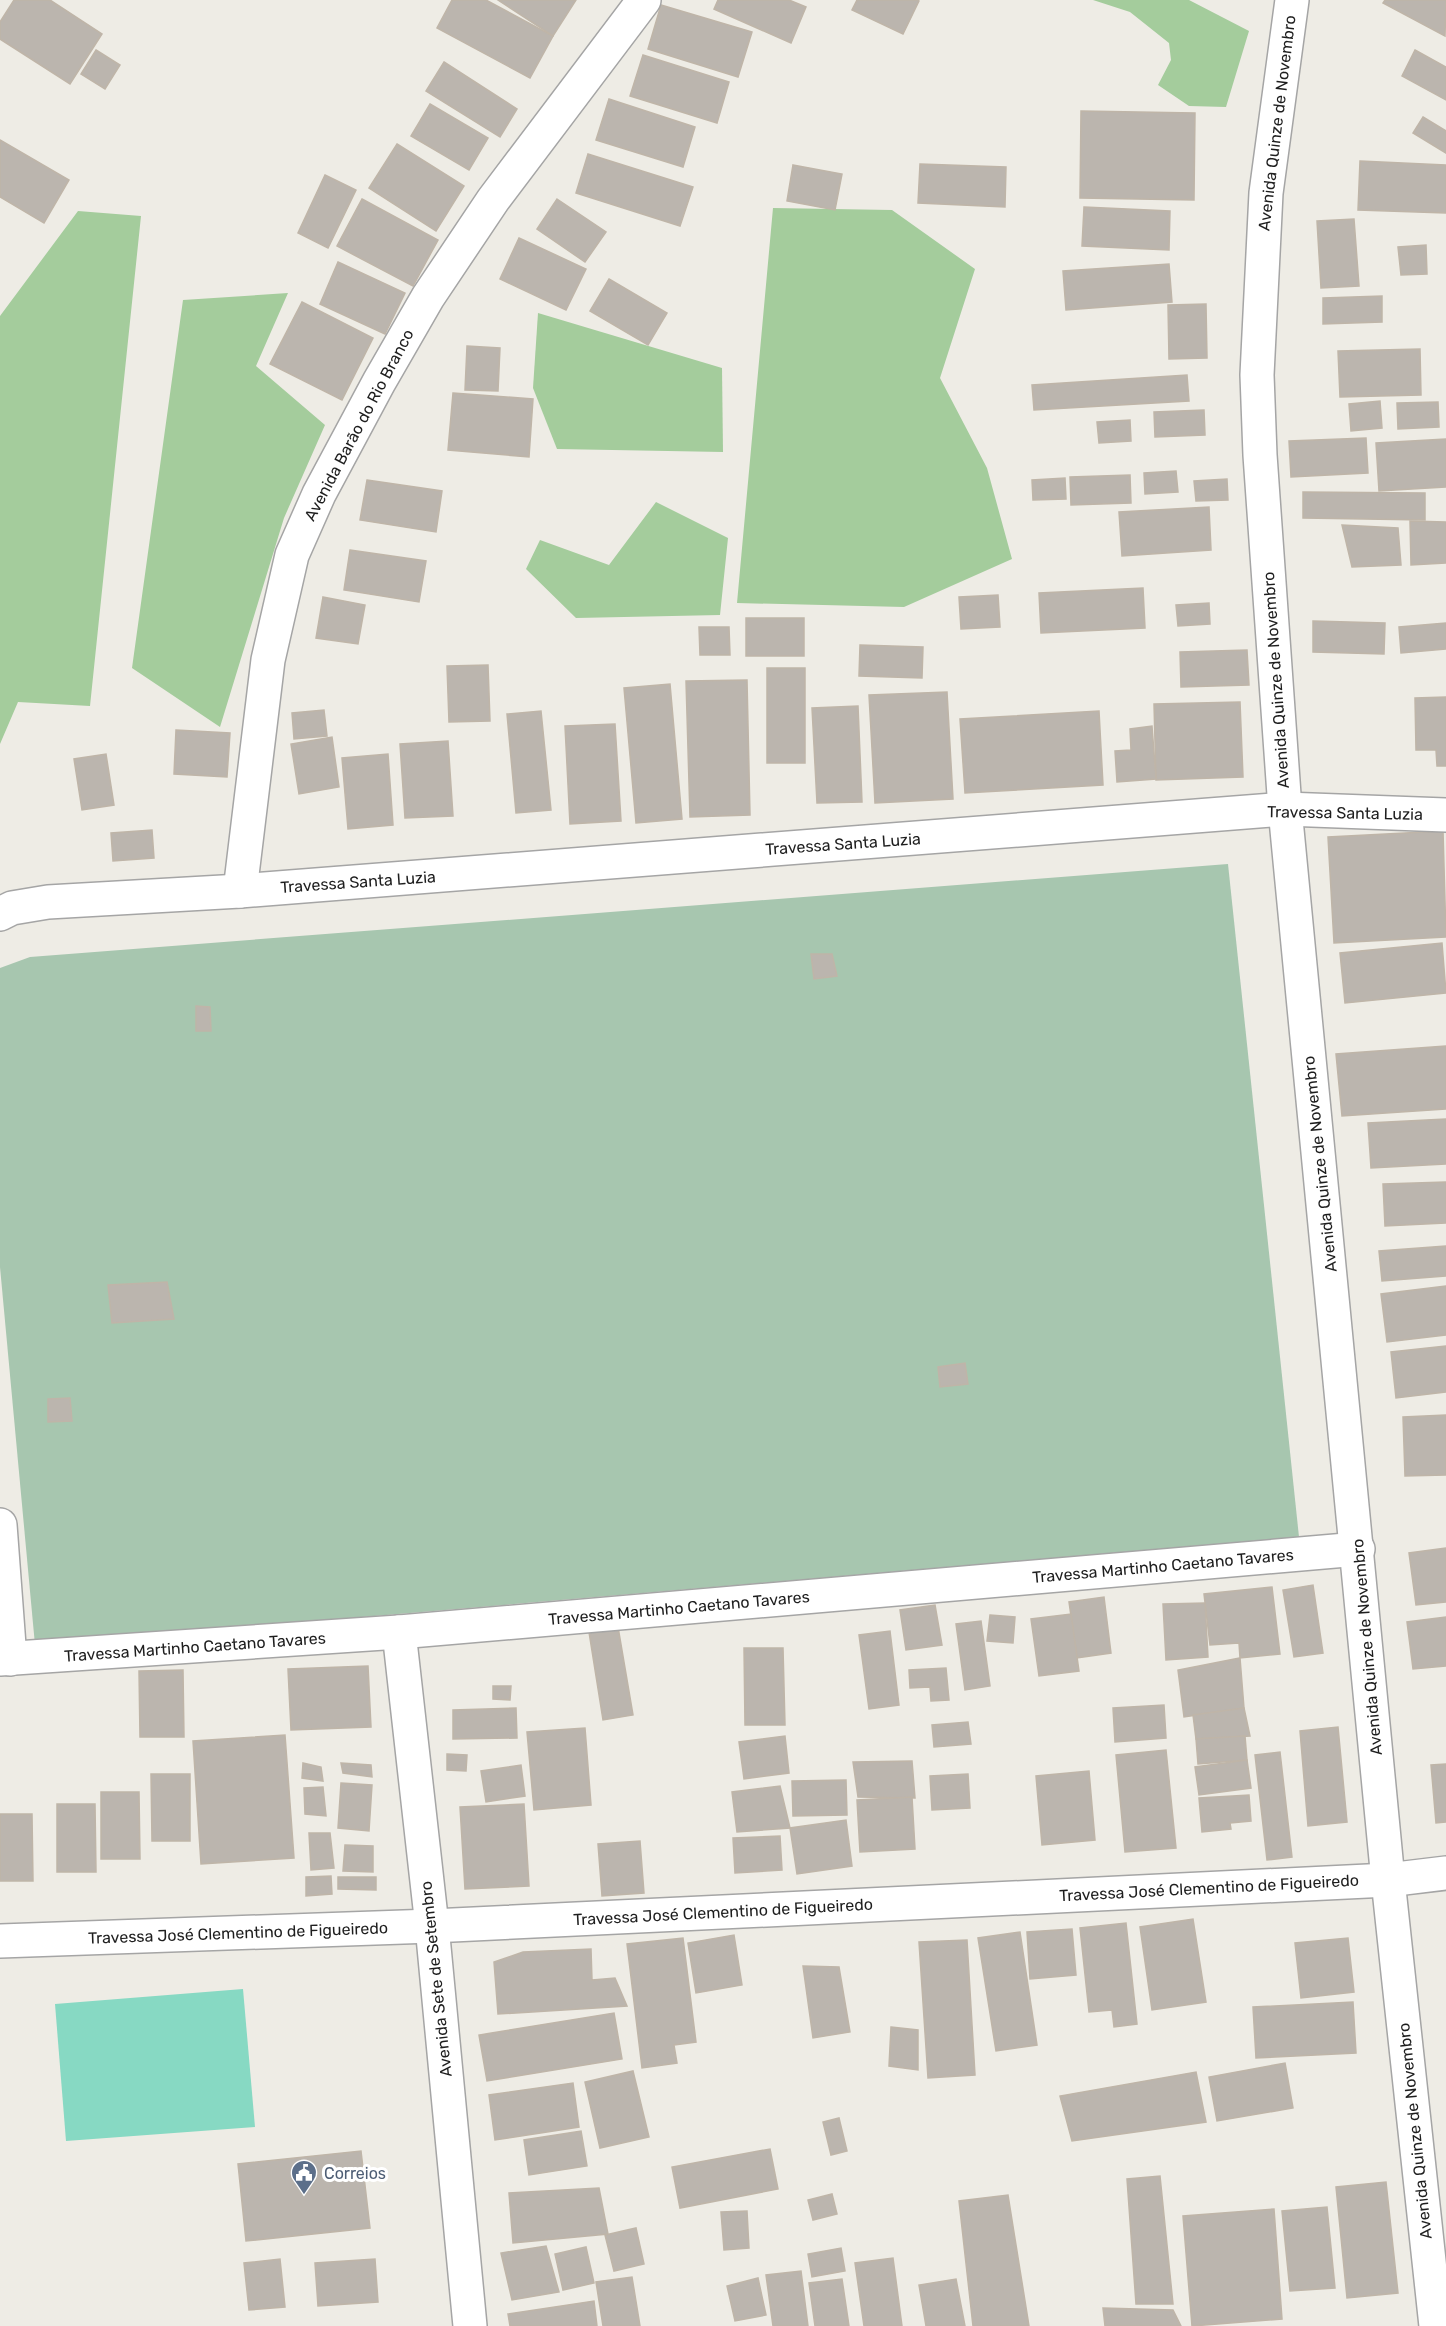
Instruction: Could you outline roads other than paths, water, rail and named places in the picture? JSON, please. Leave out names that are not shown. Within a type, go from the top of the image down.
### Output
[{"type":"street","name":"Avenida Barão do Rio Branco","points":[[240,891],[268,660],[292,555],[318,494],[428,297],[493,200],[644,0]]},
{"type":"street","name":"Avenida Quinze de Novembro","points":[[1292,0],[1266,193],[1257,375],[1260,456],[1285,809],[1358,1549],[1388,1880],[1436,2326]]},
{"type":"street","name":"Travessa Santa Luzia","points":[[240,891],[1285,809],[1446,815]]},
{"type":"street","points":[[0,914],[12,908],[48,902],[240,891]]},
{"type":"street","points":[[0,1525],[5,1659]]},
{"type":"street","name":"Travessa Martinho Caetano Tavares","points":[[5,1659],[399,1632],[1358,1549]]},
{"type":"street","name":"Avenida Sete de Setembro","points":[[399,1632],[432,1926],[470,2326]]},
{"type":"street","name":"Travessa José Clementino de Figueiredo","points":[[0,1941],[432,1926],[1388,1880],[1446,1873]]},
{"type":"place","name":"Correios","points":[[304,2196]]}]
